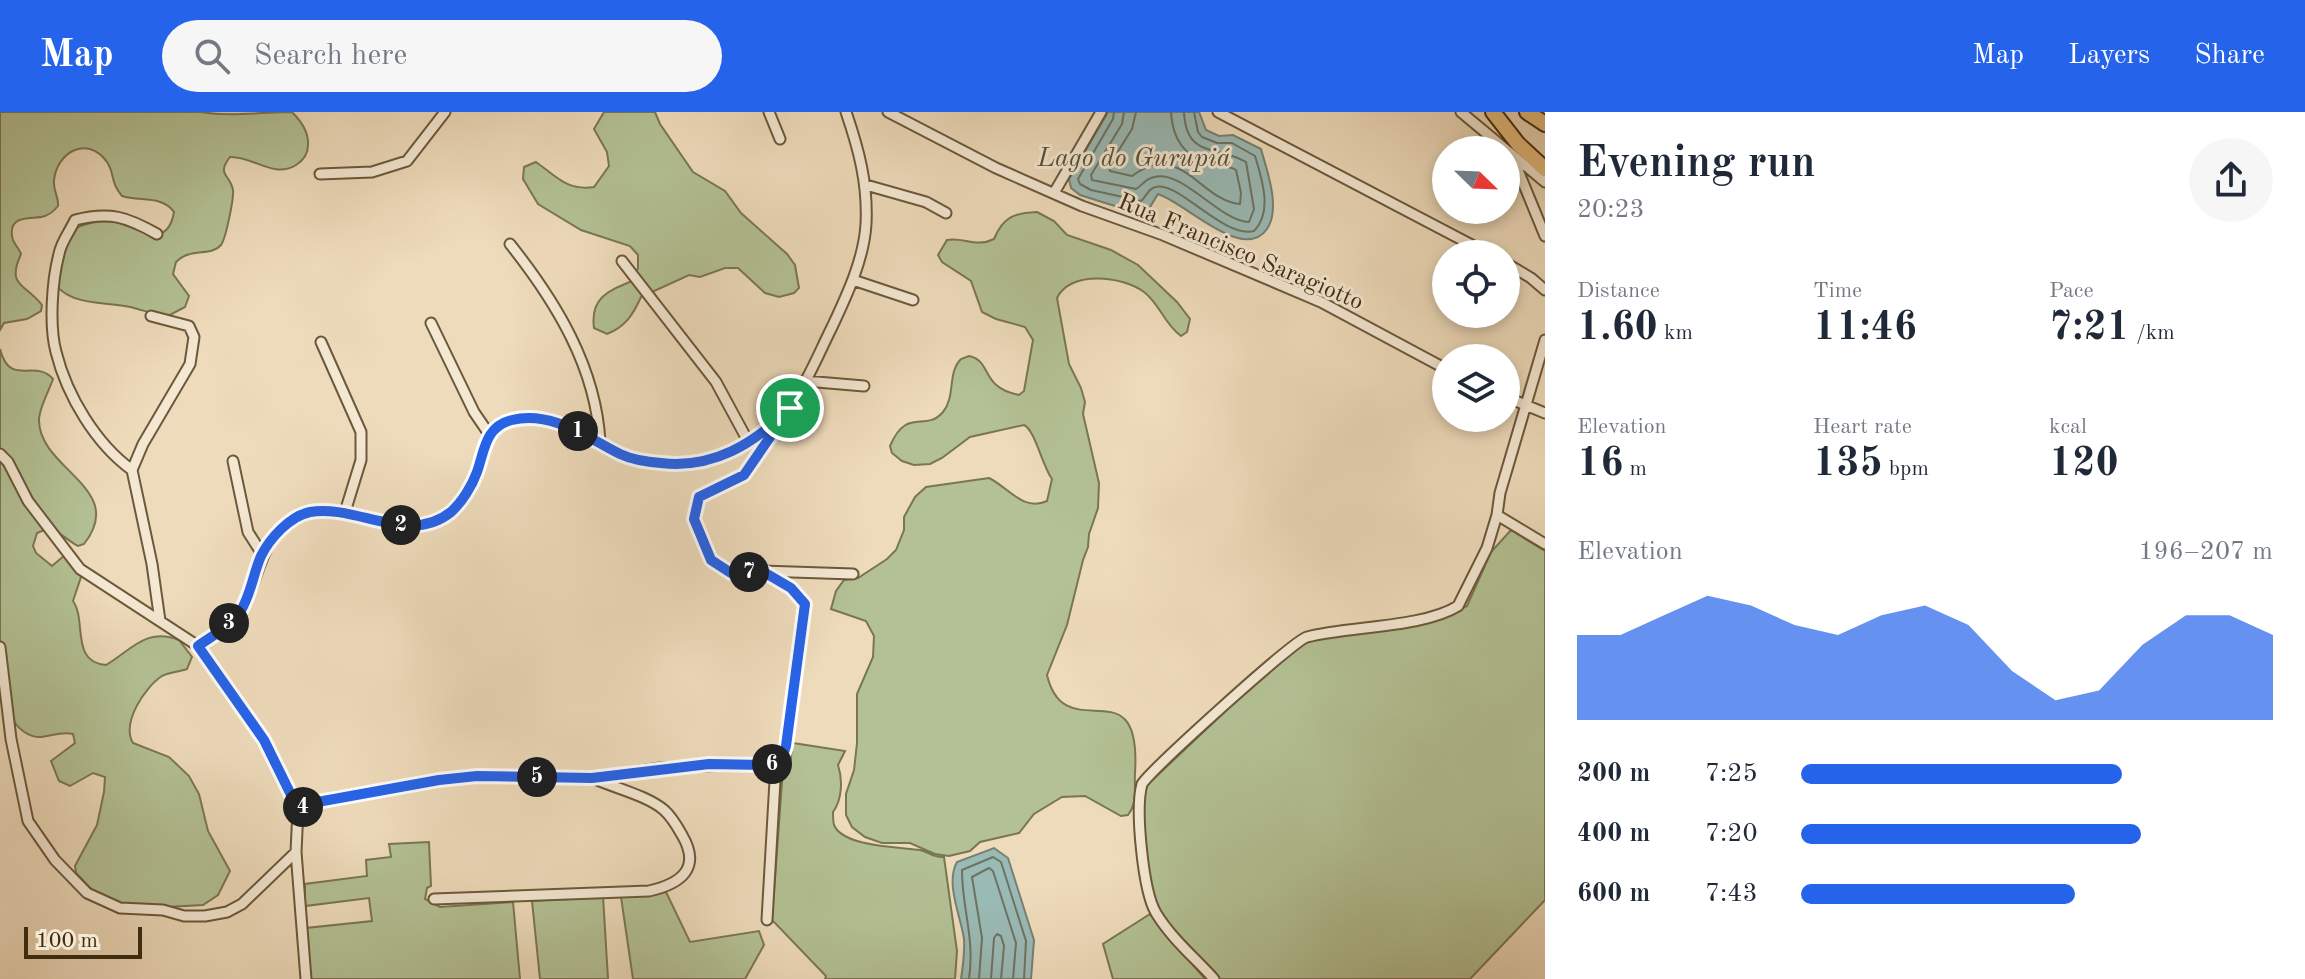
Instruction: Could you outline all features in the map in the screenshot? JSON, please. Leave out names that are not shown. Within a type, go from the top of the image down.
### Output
[{"type":"main road","points":[[1493,112],[1518,144],[1545,169]]},
{"type":"main road","points":[[1527,112],[1545,124]]},
{"type":"street","points":[[320,174],[372,172],[407,161],[445,112]]},
{"type":"street","points":[[769,112],[780,139]]},
{"type":"street","points":[[846,112],[866,185],[866,228],[853,280],[790,408],[744,475],[699,497],[694,519],[711,560],[731,573],[853,574]]},
{"type":"street","name":"Rua Francisco Saragiotto","points":[[888,112],[996,168],[1321,302],[1432,361]]},
{"type":"street","points":[[1054,193],[1101,112]]},
{"type":"street","points":[[1218,112],[1235,116],[1463,240]]},
{"type":"street","points":[[1461,112],[1490,136]]},
{"type":"street","points":[[1520,161],[1545,182]]},
{"type":"street","points":[[1520,174],[1545,236]]},
{"type":"street","points":[[866,185],[926,202],[946,213]]},
{"type":"street","points":[[132,470],[114,457],[88,422],[61,369],[55,349],[53,296],[59,251],[75,220],[97,214],[130,219],[157,234]]},
{"type":"street","points":[[510,244],[538,281],[579,352],[598,413],[600,442]]},
{"type":"street","points":[[622,261],[716,382],[749,443]]},
{"type":"street","points":[[1520,271],[1545,290]]},
{"type":"street","points":[[853,280],[913,300]]},
{"type":"street","points":[[151,316],[189,326],[194,337],[190,364],[143,444],[132,470],[152,564],[160,621]]},
{"type":"street","points":[[431,323],[474,412],[489,434]]},
{"type":"street","points":[[1214,979],[1168,929],[1152,905],[1140,835],[1142,784],[1299,640],[1406,621],[1458,606],[1487,548],[1524,405],[1545,340]]},
{"type":"street","points":[[321,342],[361,432],[361,460],[345,512]]},
{"type":"street","points":[[805,381],[864,386]]},
{"type":"street","points":[[1520,403],[1545,413]]},
{"type":"street","points":[[198,646],[239,615],[262,554],[292,519],[308,512],[345,512],[401,525],[437,521],[452,511],[465,496],[477,474],[489,434],[512,420],[528,418],[571,428],[622,455],[668,464],[723,456],[749,443],[790,408]]},
{"type":"street","points":[[0,454],[8,462],[28,501],[80,569],[198,646],[264,740],[298,809],[296,852],[306,979]]},
{"type":"street","points":[[233,461],[248,532],[262,554]]},
{"type":"street","points":[[1497,515],[1545,544]]},
{"type":"street","points":[[298,809],[312,803],[477,776],[592,778],[672,767],[776,763],[783,757],[786,746],[805,604],[791,588],[762,571]]},
{"type":"street","points":[[0,647],[11,739],[28,821],[55,860],[87,893],[120,908],[163,910],[184,916],[227,912],[242,904],[296,852]]},
{"type":"street","points":[[767,920],[776,763]]},
{"type":"street","points":[[434,899],[649,891],[677,882],[684,874],[690,857],[689,846],[672,817],[655,804],[592,778]]},
{"type":"green space","points":[[0,112],[292,112],[305,131],[308,148],[296,165],[280,170],[230,157],[224,171],[233,194],[223,241],[217,249],[188,255],[176,262],[173,274],[189,296],[185,307],[168,316],[74,298],[57,286],[51,276],[73,229],[111,221],[157,234],[165,231],[174,212],[157,201],[122,196],[107,162],[99,154],[91,149],[74,150],[60,162],[56,171],[54,185],[58,206],[46,216],[17,221],[12,229],[13,240],[21,254],[17,279],[42,305],[41,311],[27,319],[4,323],[0,330]]},
{"type":"green space","points":[[604,112],[655,112],[693,172],[725,191],[741,213],[787,254],[795,265],[799,288],[794,293],[779,297],[765,293],[738,268],[725,268],[700,277],[689,275],[641,297],[628,320],[619,328],[607,334],[594,328],[598,303],[608,292],[632,281],[638,268],[638,255],[630,246],[581,230],[538,204],[523,179],[524,167],[536,162],[569,185],[594,187],[609,166],[607,152],[594,129]]},
{"type":"green space","points":[[1037,212],[1054,221],[1067,235],[1111,250],[1138,265],[1177,302],[1190,319],[1187,332],[1181,336],[1144,292],[1111,279],[1073,283],[1057,298],[1069,364],[1085,402],[1083,414],[1099,483],[1098,508],[1067,625],[1047,675],[1056,696],[1069,707],[1115,713],[1127,722],[1134,740],[1134,800],[1128,815],[1121,816],[1085,796],[1062,797],[1034,814],[1019,833],[980,842],[970,851],[949,856],[935,854],[910,843],[882,843],[865,837],[852,827],[846,815],[846,794],[854,770],[857,743],[857,694],[873,657],[874,636],[866,621],[831,609],[836,591],[844,580],[858,578],[896,550],[904,530],[904,517],[915,497],[926,487],[989,478],[1023,501],[1038,504],[1047,501],[1052,479],[1032,434],[1024,425],[970,437],[930,464],[914,465],[902,461],[892,453],[890,446],[896,434],[909,423],[930,421],[943,412],[949,399],[954,371],[961,359],[969,356],[976,359],[992,380],[1006,391],[1019,395],[1024,391],[1033,340],[1025,327],[982,312],[971,281],[942,262],[938,255],[947,240],[988,242],[994,239],[1005,221]]},
{"type":"green space","points":[[0,349],[10,367],[39,371],[53,379],[39,415],[43,437],[52,453],[89,493],[96,508],[95,525],[84,544],[78,546],[59,533],[44,530],[37,533],[33,546],[36,553],[52,566],[66,554],[83,571],[73,601],[83,649],[95,662],[106,665],[140,642],[158,636],[179,640],[192,657],[187,669],[162,676],[149,688],[132,716],[130,735],[133,743],[169,757],[189,776],[199,794],[208,831],[230,871],[218,895],[203,905],[130,909],[95,893],[76,873],[75,866],[97,825],[105,777],[93,773],[70,786],[59,781],[51,761],[75,743],[73,734],[41,737],[26,733],[9,715],[2,699]]},
{"type":"green space","points":[[1511,530],[1545,551],[1545,900],[1470,979],[1220,979],[1173,932],[1155,903],[1146,852],[1145,787],[1298,643],[1467,606],[1491,552]]},
{"type":"green space","points":[[793,743],[845,751],[838,765],[841,790],[833,812],[834,825],[839,832],[860,842],[920,850],[944,857],[957,951],[955,979],[825,979],[826,976],[772,920],[783,768],[790,763]]},
{"type":"green space","points":[[429,842],[431,886],[427,888],[425,899],[440,907],[513,902],[520,979],[311,979],[306,928],[372,921],[369,898],[305,906],[305,884],[367,876],[366,860],[391,857],[389,844]]},
{"type":"green space","points":[[666,892],[690,942],[759,931],[764,945],[745,979],[633,979],[621,897]]},
{"type":"green space","points":[[603,896],[608,979],[540,979],[532,901]]},
{"type":"green space","points":[[1150,914],[1205,979],[1113,979],[1103,944]]},
{"type":"water","name":"Lago do Gurupiá","points":[[1108,112],[1199,112],[1206,130],[1219,136],[1233,135],[1261,149],[1273,200],[1267,229],[1257,238],[1229,235],[1158,194],[1147,212],[1080,195],[1071,188],[1069,179]]},
{"type":"water","points":[[994,848],[1008,858],[1034,940],[1031,979],[961,979],[964,939],[953,890],[954,870],[957,862]]},
{"type":"route","points":[[790,408],[744,475],[699,497],[694,519],[711,560],[731,573],[762,571],[791,588],[805,604],[786,746],[783,757],[776,763],[709,764],[592,778],[477,776],[312,803],[298,809],[264,740],[198,646],[239,615],[262,554],[292,519],[308,512],[345,512],[401,525],[437,521],[452,511],[465,496],[477,474],[489,434],[512,420],[528,418],[549,421],[571,428],[622,455],[668,464],[723,456],[749,443],[790,408]]}]
